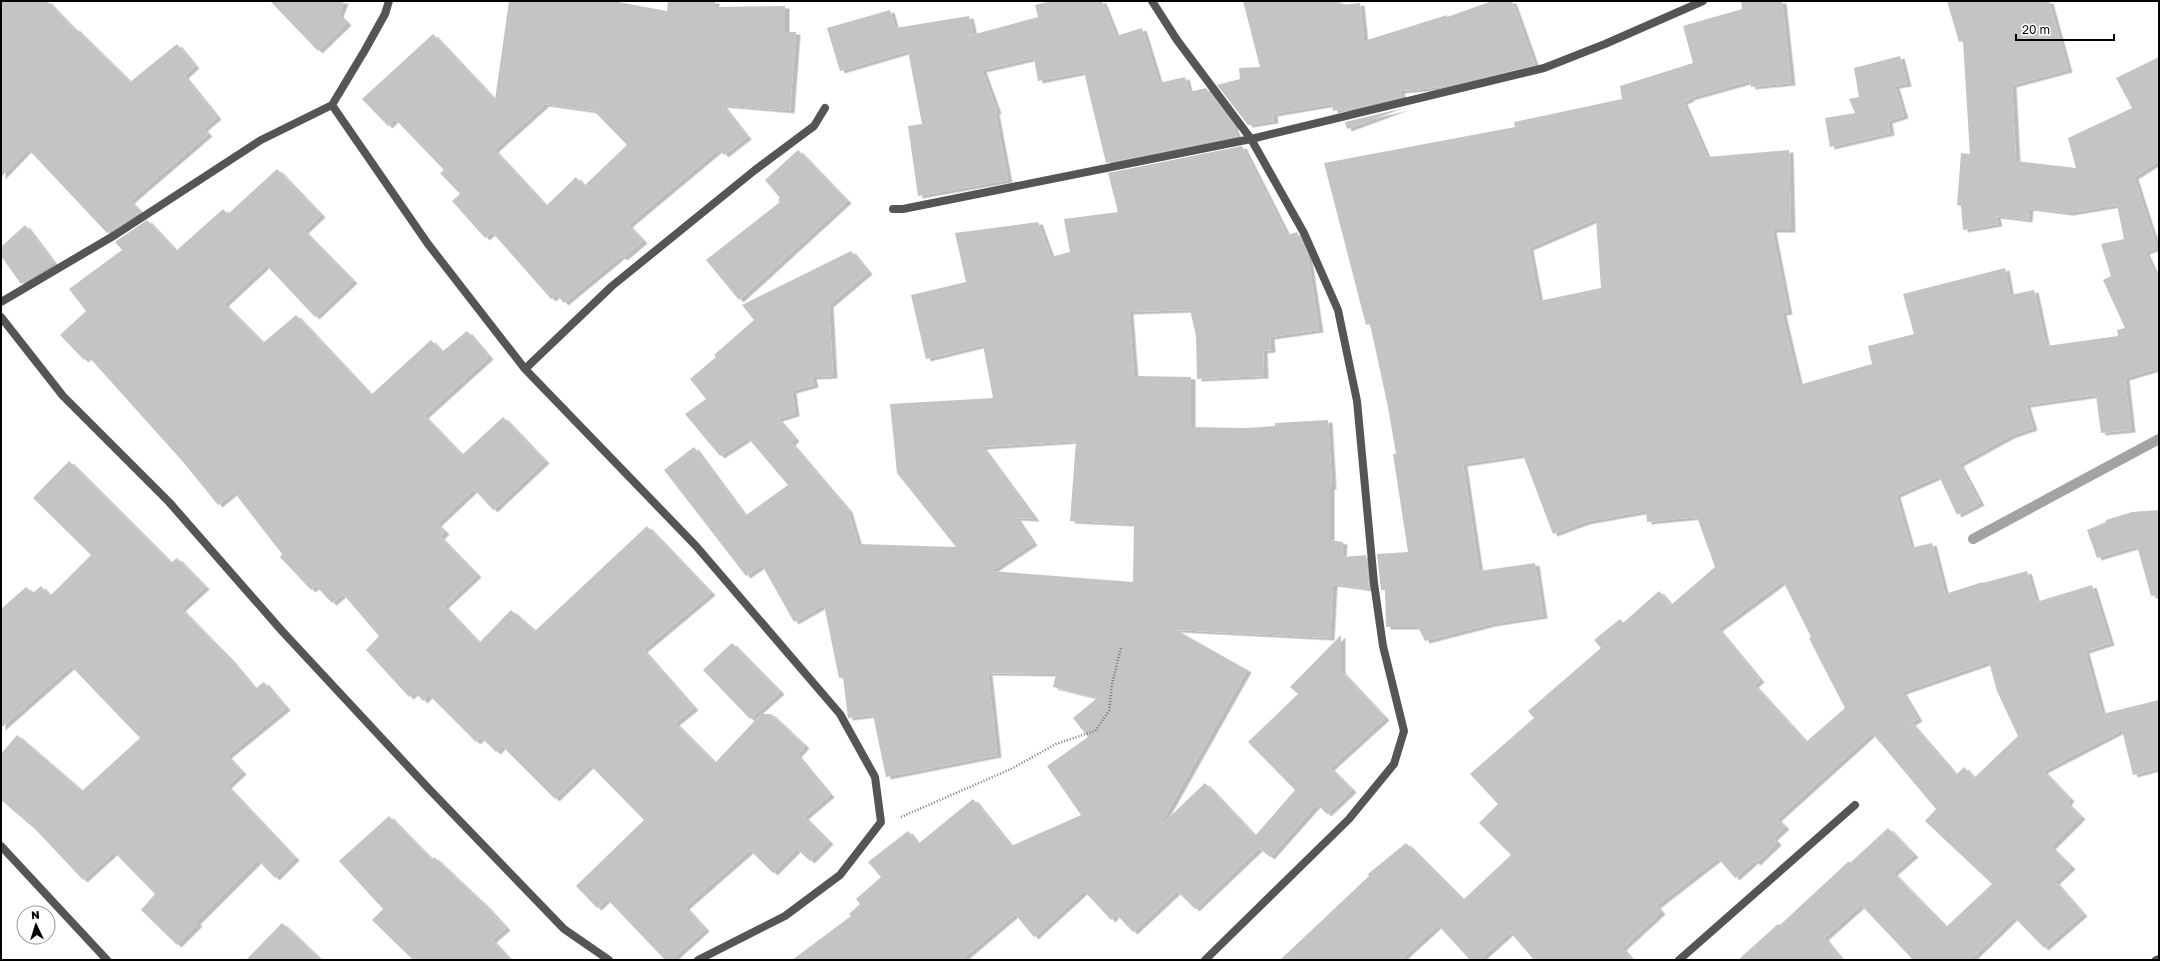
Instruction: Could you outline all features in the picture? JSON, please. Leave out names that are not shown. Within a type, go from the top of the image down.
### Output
[{"type":"street","points":[[1,302],[115,235],[261,140],[332,105],[385,14],[389,1]]},
{"type":"street","points":[[1152,1],[1177,40],[1251,139],[1304,233],[1338,310],[1357,401],[1374,583],[1383,646],[1395,688],[1404,731],[1394,764],[1349,818],[1205,960]]},
{"type":"street","points":[[893,209],[903,209],[1251,139],[1544,68],[1605,44],[1704,1]]},
{"type":"street","points":[[332,105],[428,244],[525,369],[696,546],[840,714],[876,777],[881,822],[840,875],[785,916],[698,960]]},
{"type":"street","points":[[525,369],[612,286],[755,170],[814,126],[825,108]]},
{"type":"street","points":[[1,317],[63,396],[169,502],[282,631],[424,783],[564,929],[609,960]]},
{"type":"street","points":[[1679,960],[1855,806]]},
{"type":"street","points":[[1,846],[108,960]]},
{"type":"path","points":[[881,822],[910,814],[976,782],[1011,769],[1056,744],[1095,731],[1109,711],[1112,684],[1120,648]]},
{"type":"building","points":[[1,1],[47,1],[130,82],[177,44],[195,66],[184,76],[217,117],[203,129],[208,134],[130,201],[140,212],[107,233],[28,149],[1,177]]},
{"type":"building","points":[[270,1],[344,1],[339,15],[347,23],[318,51]]},
{"type":"building","points":[[509,1],[613,1],[667,11],[668,1],[715,1],[715,7],[785,6],[785,32],[796,32],[790,111],[722,105],[747,137],[724,155],[719,149],[628,225],[643,241],[623,258],[621,256],[564,303],[557,295],[551,299],[492,232],[485,238],[452,201],[460,194],[440,173],[444,170],[395,119],[388,126],[362,99],[433,34],[495,100]],"holes":[[[545,104],[594,111],[627,145],[584,186],[576,177],[546,206],[494,150]]]},
{"type":"building","points":[[1052,1],[1102,1],[1116,36],[1142,28],[1159,83],[1185,77],[1189,92],[1206,88],[1235,127],[1233,127],[1237,136],[1106,163],[1084,72],[1038,81],[1034,58],[982,70],[997,111],[995,112],[1008,180],[918,196],[908,126],[922,124],[908,51],[840,71],[827,28],[890,10],[895,28],[969,16],[973,33],[964,37],[1038,17],[1035,5]]},
{"type":"building","points":[[1243,1],[1340,1],[1341,5],[1360,3],[1364,41],[1447,15],[1447,17],[1492,1],[1512,1],[1535,65],[1442,87],[1400,91],[1402,97],[1343,111],[1342,109],[1333,111],[1332,104],[1273,114],[1274,121],[1248,125],[1217,85],[1240,79],[1239,68],[1260,67]]},
{"type":"building","points":[[1741,1],[1782,1],[1791,83],[1751,87],[1750,81],[1689,98],[1690,99],[1683,102],[1707,157],[1789,150],[1791,230],[1772,230],[1788,312],[1782,313],[1799,385],[1872,364],[1868,346],[1914,334],[1903,294],[2005,268],[2010,295],[2034,290],[2046,346],[2118,336],[2117,330],[2125,328],[2103,280],[2111,276],[2101,244],[2124,239],[2117,205],[2069,213],[2029,208],[2028,220],[1996,216],[1998,224],[1963,230],[1961,206],[1957,205],[1961,153],[1970,154],[1963,41],[1959,42],[1947,1],[2049,1],[2068,70],[2012,85],[2016,161],[2076,168],[2068,138],[2132,108],[2116,78],[2159,57],[2159,161],[2134,177],[2157,248],[2145,252],[2159,283],[2159,368],[2125,378],[2131,430],[2101,433],[2096,395],[2026,405],[2033,428],[2010,436],[1959,464],[1980,503],[1957,515],[1939,476],[1896,495],[1911,548],[1932,543],[1945,594],[1983,582],[2027,571],[2036,602],[2092,585],[2110,643],[2085,651],[2102,714],[2159,700],[2159,768],[2133,775],[2122,730],[2043,771],[2070,799],[2067,803],[2081,817],[2051,847],[2071,867],[2055,882],[2083,914],[2044,948],[2014,917],[1970,960],[1913,960],[1861,905],[1824,938],[1842,960],[1738,960],[1778,924],[1780,925],[1849,861],[1850,863],[1888,828],[1914,855],[1893,873],[1946,927],[1992,884],[1925,821],[1936,809],[1872,733],[1777,819],[1785,827],[1773,838],[1777,843],[1756,863],[1754,861],[1735,878],[1718,858],[1656,906],[1661,912],[1622,948],[1632,960],[1534,960],[1510,932],[1479,960],[1470,960],[1438,925],[1400,960],[1280,960],[1369,876],[1368,874],[1406,843],[1463,900],[1511,855],[1479,823],[1498,804],[1470,774],[1534,718],[1528,711],[1601,648],[1594,640],[1620,619],[1623,623],[1659,591],[1671,605],[1715,567],[1697,517],[1647,522],[1646,511],[1585,522],[1553,534],[1523,455],[1463,464],[1479,571],[1535,563],[1543,616],[1491,624],[1425,641],[1418,627],[1386,627],[1385,590],[1381,590],[1377,554],[1408,552],[1393,454],[1396,454],[1388,407],[1370,324],[1366,325],[1324,163],[1515,127],[1514,122],[1622,99],[1620,86],[1693,63],[1683,26],[1742,9]],"holes":[[[1596,219],[1601,288],[1539,301],[1529,248]],[[1783,581],[1811,637],[1809,638],[1845,708],[1806,742],[1754,685],[1760,680],[1718,629]],[[1989,662],[1997,691],[2018,736],[1974,778],[1964,767],[1956,775],[1911,723],[1918,719],[1902,692]]]},
{"type":"building","points":[[1900,56],[1907,84],[1895,86],[1904,116],[1888,121],[1890,133],[1830,147],[1825,118],[1855,113],[1849,99],[1859,97],[1854,68]]},
{"type":"building","points":[[1404,108],[1347,129],[1345,122]]},
{"type":"building","points":[[1242,146],[1286,233],[1288,235],[1297,232],[1307,252],[1319,330],[1270,337],[1271,350],[1263,351],[1264,376],[1197,379],[1196,336],[1190,310],[1129,312],[1134,376],[1191,377],[1191,427],[1245,428],[1275,426],[1275,423],[1328,420],[1332,487],[1330,487],[1330,540],[1343,542],[1342,557],[1366,555],[1369,589],[1333,584],[1330,638],[1176,630],[1247,670],[1158,828],[1205,783],[1255,836],[1295,790],[1248,742],[1298,694],[1290,687],[1341,635],[1341,671],[1385,718],[1330,768],[1352,790],[1327,814],[1317,804],[1270,857],[1259,848],[1195,909],[1177,891],[1133,932],[1116,914],[1111,920],[1084,891],[1034,937],[1015,914],[961,960],[792,960],[851,916],[849,914],[860,904],[856,899],[881,877],[868,862],[908,831],[918,844],[973,799],[1011,846],[1081,815],[1047,766],[1088,737],[1073,718],[1097,698],[1053,687],[1056,674],[988,673],[997,755],[886,777],[873,715],[848,718],[843,678],[839,678],[824,605],[794,622],[762,565],[746,576],[664,470],[694,447],[745,516],[788,485],[748,438],[720,456],[685,414],[706,399],[690,379],[716,357],[714,355],[754,320],[742,305],[851,251],[868,272],[829,305],[833,376],[812,377],[814,385],[792,391],[795,414],[778,419],[795,439],[791,443],[848,510],[858,544],[956,547],[897,473],[890,404],[993,398],[983,345],[926,359],[911,295],[966,282],[955,233],[1038,222],[1051,257],[1070,252],[1064,219],[1118,212],[1108,173]],"holes":[[[1076,441],[1070,521],[1134,524],[1133,582],[991,571],[1033,543],[1016,518],[1035,519],[982,447]]]},
{"type":"building","points":[[798,150],[847,201],[739,300],[706,260],[780,202],[778,200],[780,198],[765,180]]},
{"type":"building","points":[[277,169],[321,215],[304,231],[353,281],[315,317],[266,265],[224,304],[263,343],[296,315],[371,395],[431,340],[442,352],[467,331],[489,357],[424,416],[462,455],[503,417],[545,461],[493,510],[474,489],[437,524],[445,532],[440,537],[477,575],[444,606],[479,643],[511,610],[535,631],[647,526],[711,593],[643,650],[694,708],[675,723],[715,763],[761,714],[771,714],[805,746],[797,755],[830,795],[804,817],[829,842],[810,861],[797,849],[773,873],[750,850],[685,907],[705,929],[671,960],[665,960],[607,899],[597,908],[576,886],[644,820],[590,765],[555,799],[502,746],[496,752],[481,737],[476,742],[429,695],[423,701],[415,692],[409,697],[366,650],[379,636],[343,594],[332,603],[316,586],[311,590],[280,557],[282,554],[234,492],[218,505],[184,463],[88,356],[84,360],[60,335],[86,311],[69,289],[122,250],[115,242],[147,220],[176,251],[223,209],[228,214]]},
{"type":"building","points":[[25,225],[53,262],[21,284],[1,256],[1,247]]},
{"type":"building","points":[[69,461],[171,563],[177,558],[205,587],[181,609],[230,659],[255,689],[264,682],[286,708],[227,756],[242,772],[227,786],[295,858],[275,878],[258,860],[196,922],[198,924],[177,945],[141,910],[155,894],[114,852],[83,880],[36,830],[1,800],[1,754],[17,735],[82,791],[140,738],[71,666],[1,728],[1,609],[26,587],[33,593],[41,586],[50,596],[91,555],[33,498]]},
{"type":"building","points":[[2159,510],[2159,595],[2151,596],[2137,546],[2097,558],[2087,530],[2106,522],[2106,520],[2132,512]]},
{"type":"building","points":[[732,643],[780,692],[750,719],[703,670]]},
{"type":"building","points":[[389,816],[432,860],[434,857],[487,907],[506,928],[492,940],[510,960],[413,960],[372,920],[383,909],[339,861]]},
{"type":"building","points":[[282,923],[321,960],[246,960]]},
{"type":"waterway","points":[[1973,539],[2159,439]]}]
